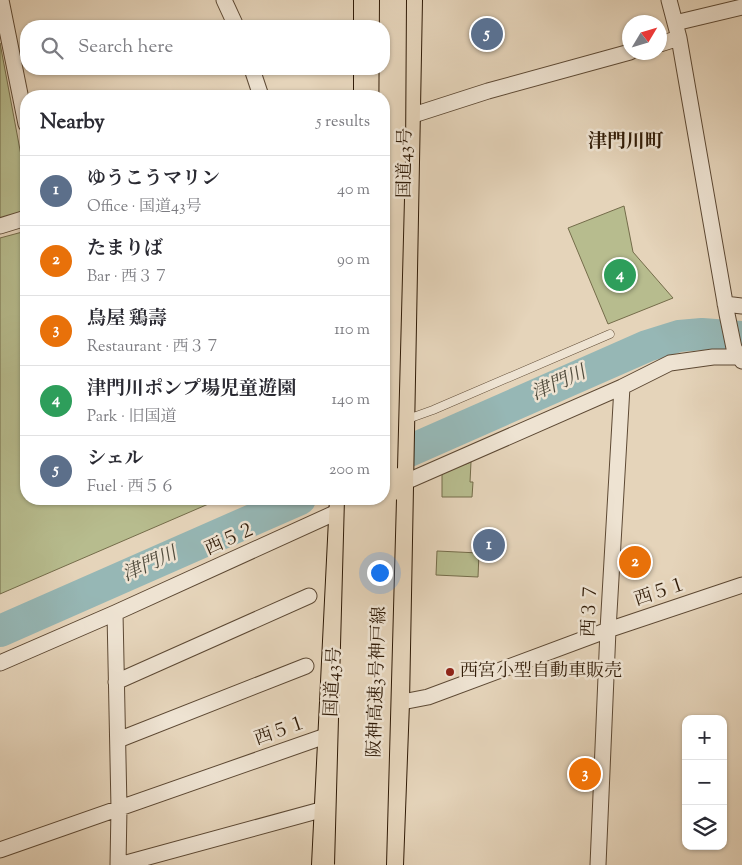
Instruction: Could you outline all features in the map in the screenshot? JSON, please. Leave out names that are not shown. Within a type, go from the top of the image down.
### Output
[{"type":"highway","points":[[355,0],[355,20]]},
{"type":"highway","points":[[367,0],[367,20]]},
{"type":"highway","name":"阪神高速3号神戸線","points":[[390,484],[393,0]]},
{"type":"highway","name":"国道43号","points":[[391,865],[396,703],[390,484],[396,427],[410,0]]},
{"type":"highway","points":[[356,75],[356,90]]},
{"type":"highway","points":[[367,75],[368,90]]},
{"type":"highway","name":"阪神高速3号神戸線","points":[[346,505],[348,865]]},
{"type":"highway","name":"国道43号","points":[[324,865],[346,505]]},
{"type":"highway","name":"阪神高速3号神戸線","points":[[373,865],[389,505]]},
{"type":"street","points":[[1,0],[20,94]]},
{"type":"street","points":[[224,0],[233,20]]},
{"type":"street","points":[[390,484],[622,387],[670,363],[713,357],[739,356],[726,308],[677,31],[669,0]]},
{"type":"street","points":[[667,39],[677,31],[742,7]]},
{"type":"street","points":[[390,123],[406,116],[488,91],[622,54]]},
{"type":"street","points":[[254,75],[259,90]]},
{"type":"street","points":[[0,226],[20,220]]},
{"type":"street","points":[[726,308],[742,306]]},
{"type":"street","name":"西３７","points":[[598,865],[608,630],[622,387]]},
{"type":"street","name":"西５２","points":[[0,663],[115,613],[340,505]]},
{"type":"street","name":"西５１","points":[[0,850],[332,734],[396,703],[428,697],[608,630],[742,585]]},
{"type":"street","points":[[116,682],[309,596]]},
{"type":"street","points":[[115,613],[119,865],[328,808]]},
{"type":"street","points":[[118,740],[306,666]]},
{"type":"lane","points":[[396,427],[610,334]]},
{"type":"green space","points":[[0,43],[20,150],[20,214],[0,219]]},
{"type":"green space","points":[[624,206],[633,252],[673,298],[608,324],[568,228]]},
{"type":"green space","points":[[20,233],[20,505],[206,505],[0,594],[0,238]]},
{"type":"green space","points":[[471,462],[470,482],[473,482],[472,497],[442,497],[442,473]]},
{"type":"green space","points":[[437,551],[479,553],[478,577],[436,575]]},
{"type":"waterway","name":"津門川","points":[[390,459],[647,346],[679,336],[702,334],[742,337]]},
{"type":"waterway","name":"津門川","points":[[0,631],[286,505]]},
{"type":"place","name":"シェル","points":[[487,34]]},
{"type":"place","name":"津門川ポンプ場児童遊園","points":[[620,275]]},
{"type":"place","name":"ゆうこうマリン","points":[[489,545]]},
{"type":"place","name":"たまりば","points":[[635,562]]},
{"type":"place","name":"西宮小型自動車販売","points":[[450,672]]},
{"type":"place","name":"鳥屋 鶏壽","points":[[585,774]]},
{"type":"district","name":"津門川町","points":[[626,142]]}]
